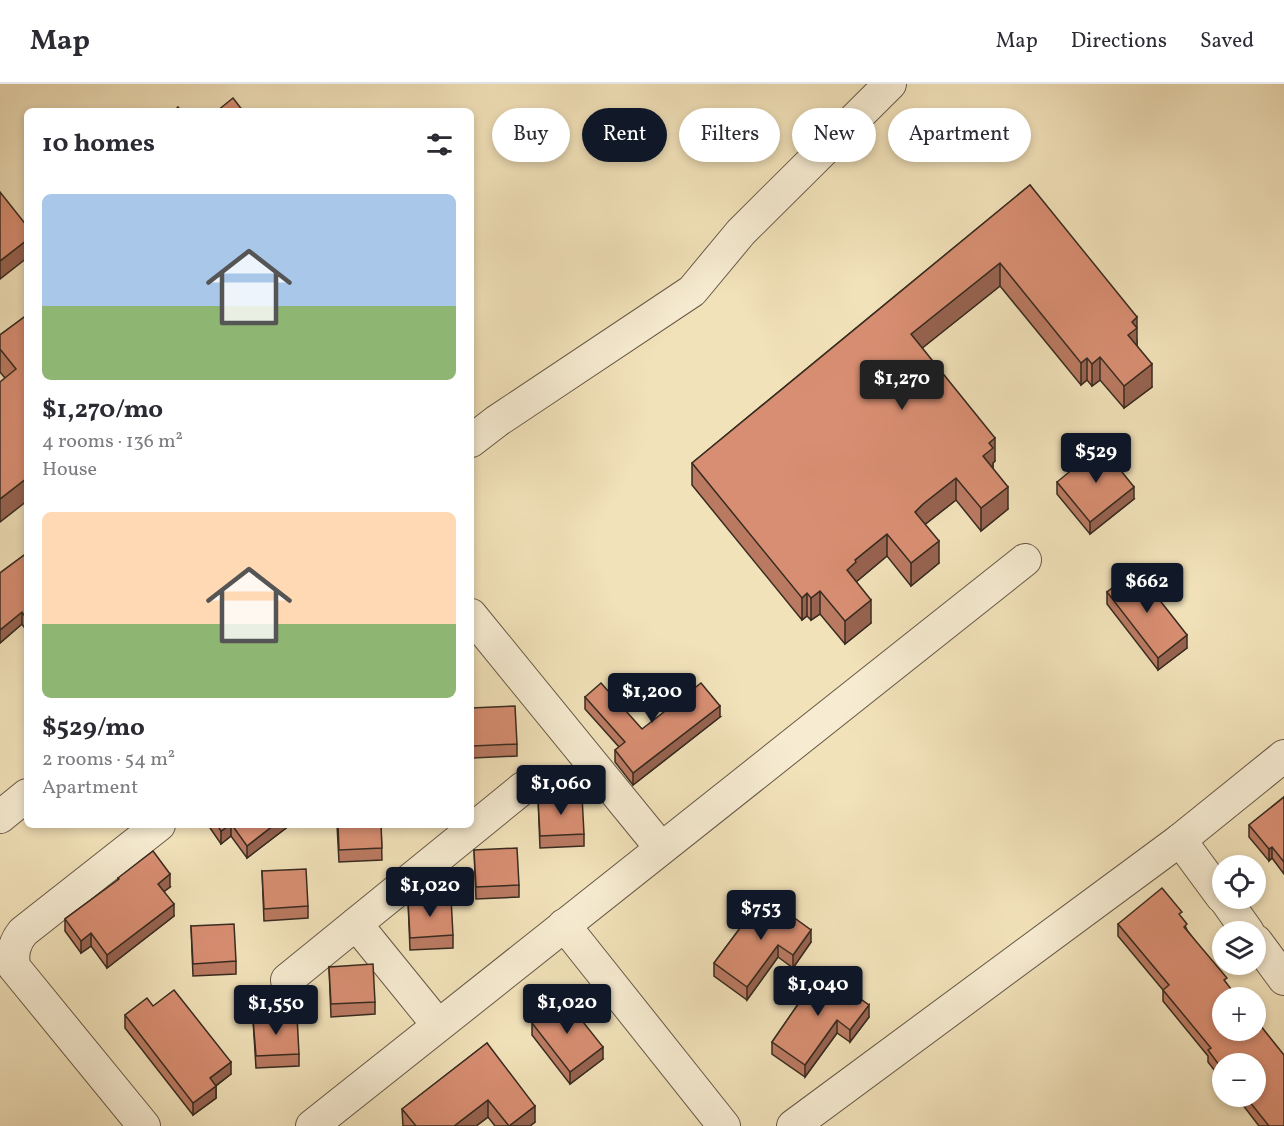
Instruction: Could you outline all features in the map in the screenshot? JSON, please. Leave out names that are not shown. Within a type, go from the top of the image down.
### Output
[{"type":"street","points":[[474,439],[692,291],[741,232],[890,84]]},
{"type":"street","points":[[312,1126],[1025,560]]},
{"type":"street","points":[[474,619],[661,848]]},
{"type":"street","points":[[793,1126],[1180,840],[1284,756]]},
{"type":"street","points":[[474,828],[523,788]]},
{"type":"street","points":[[0,817],[24,797]]},
{"type":"street","points":[[144,1126],[14,967],[13,957],[14,948],[23,932],[155,828]]},
{"type":"street","points":[[288,980],[474,828]]},
{"type":"street","points":[[1180,840],[1212,883]]},
{"type":"street","points":[[356,924],[438,1025]]},
{"type":"street","points":[[564,926],[723,1126]]},
{"type":"street","points":[[1266,955],[1284,979]]},
{"type":"building","points":[[233,98],[241,108],[221,108]]},
{"type":"building","points":[[1030,185],[1137,317],[1132,322],[1137,328],[1128,335],[1152,364],[1124,386],[1100,357],[1092,364],[1087,358],[1081,363],[1000,263],[911,334],[995,438],[989,443],[993,448],[983,456],[1008,487],[981,508],[956,478],[923,504],[915,512],[939,541],[911,563],[887,534],[855,560],[856,562],[847,570],[871,600],[845,621],[820,591],[811,598],[807,593],[802,598],[692,463]]},
{"type":"building","points":[[0,192],[24,222],[24,242],[0,261]]},
{"type":"building","points":[[24,317],[24,480],[0,499],[0,382],[16,369],[0,349],[0,335]]},
{"type":"building","points":[[1101,446],[1134,487],[1090,522],[1057,482]]},
{"type":"building","points":[[24,555],[24,615],[22,612],[0,630],[0,573]]},
{"type":"building","points":[[1136,570],[1187,635],[1158,658],[1107,592]]},
{"type":"building","points":[[601,683],[642,729],[701,683],[720,706],[633,773],[615,750],[625,742],[585,697]]},
{"type":"building","points":[[515,706],[517,744],[474,746],[474,708]]},
{"type":"building","points":[[582,796],[584,834],[540,836],[538,798]]},
{"type":"building","points":[[1284,797],[1284,862],[1272,847],[1269,849],[1249,825]]},
{"type":"building","points":[[234,828],[270,828],[247,846]]},
{"type":"building","points":[[338,828],[381,828],[382,848],[339,850]]},
{"type":"building","points":[[517,848],[519,885],[476,887],[474,850]]},
{"type":"building","points":[[153,851],[170,874],[158,884],[174,904],[107,955],[91,933],[81,941],[65,919]]},
{"type":"building","points":[[306,869],[308,906],[264,909],[262,871]]},
{"type":"building","points":[[1162,888],[1182,912],[1179,914],[1187,924],[1184,927],[1212,960],[1212,975],[1224,975],[1227,978],[1224,980],[1229,987],[1212,987],[1212,1041],[1266,1041],[1266,1032],[1284,1055],[1284,1126],[1269,1126],[1254,1107],[1266,1107],[1266,1053],[1212,1053],[1212,1055],[1208,1050],[1211,1048],[1163,990],[1169,985],[1118,924]]},
{"type":"building","points":[[764,896],[811,930],[793,955],[778,945],[747,987],[714,963]]},
{"type":"building","points":[[451,898],[453,935],[410,938],[408,900]]},
{"type":"building","points":[[234,924],[236,961],[193,964],[191,926]]},
{"type":"building","points":[[373,964],[375,1002],[331,1004],[329,967]]},
{"type":"building","points":[[821,971],[869,1005],[850,1030],[837,1020],[805,1065],[772,1042]]},
{"type":"building","points":[[174,990],[231,1062],[210,1078],[216,1086],[193,1103],[125,1015],[147,998],[153,1006]]},
{"type":"building","points":[[564,998],[603,1047],[570,1072],[532,1023]]},
{"type":"building","points":[[297,1016],[299,1054],[256,1056],[253,1019]]},
{"type":"building","points":[[487,1043],[535,1106],[509,1126],[488,1100],[454,1126],[416,1126],[402,1109]]}]
